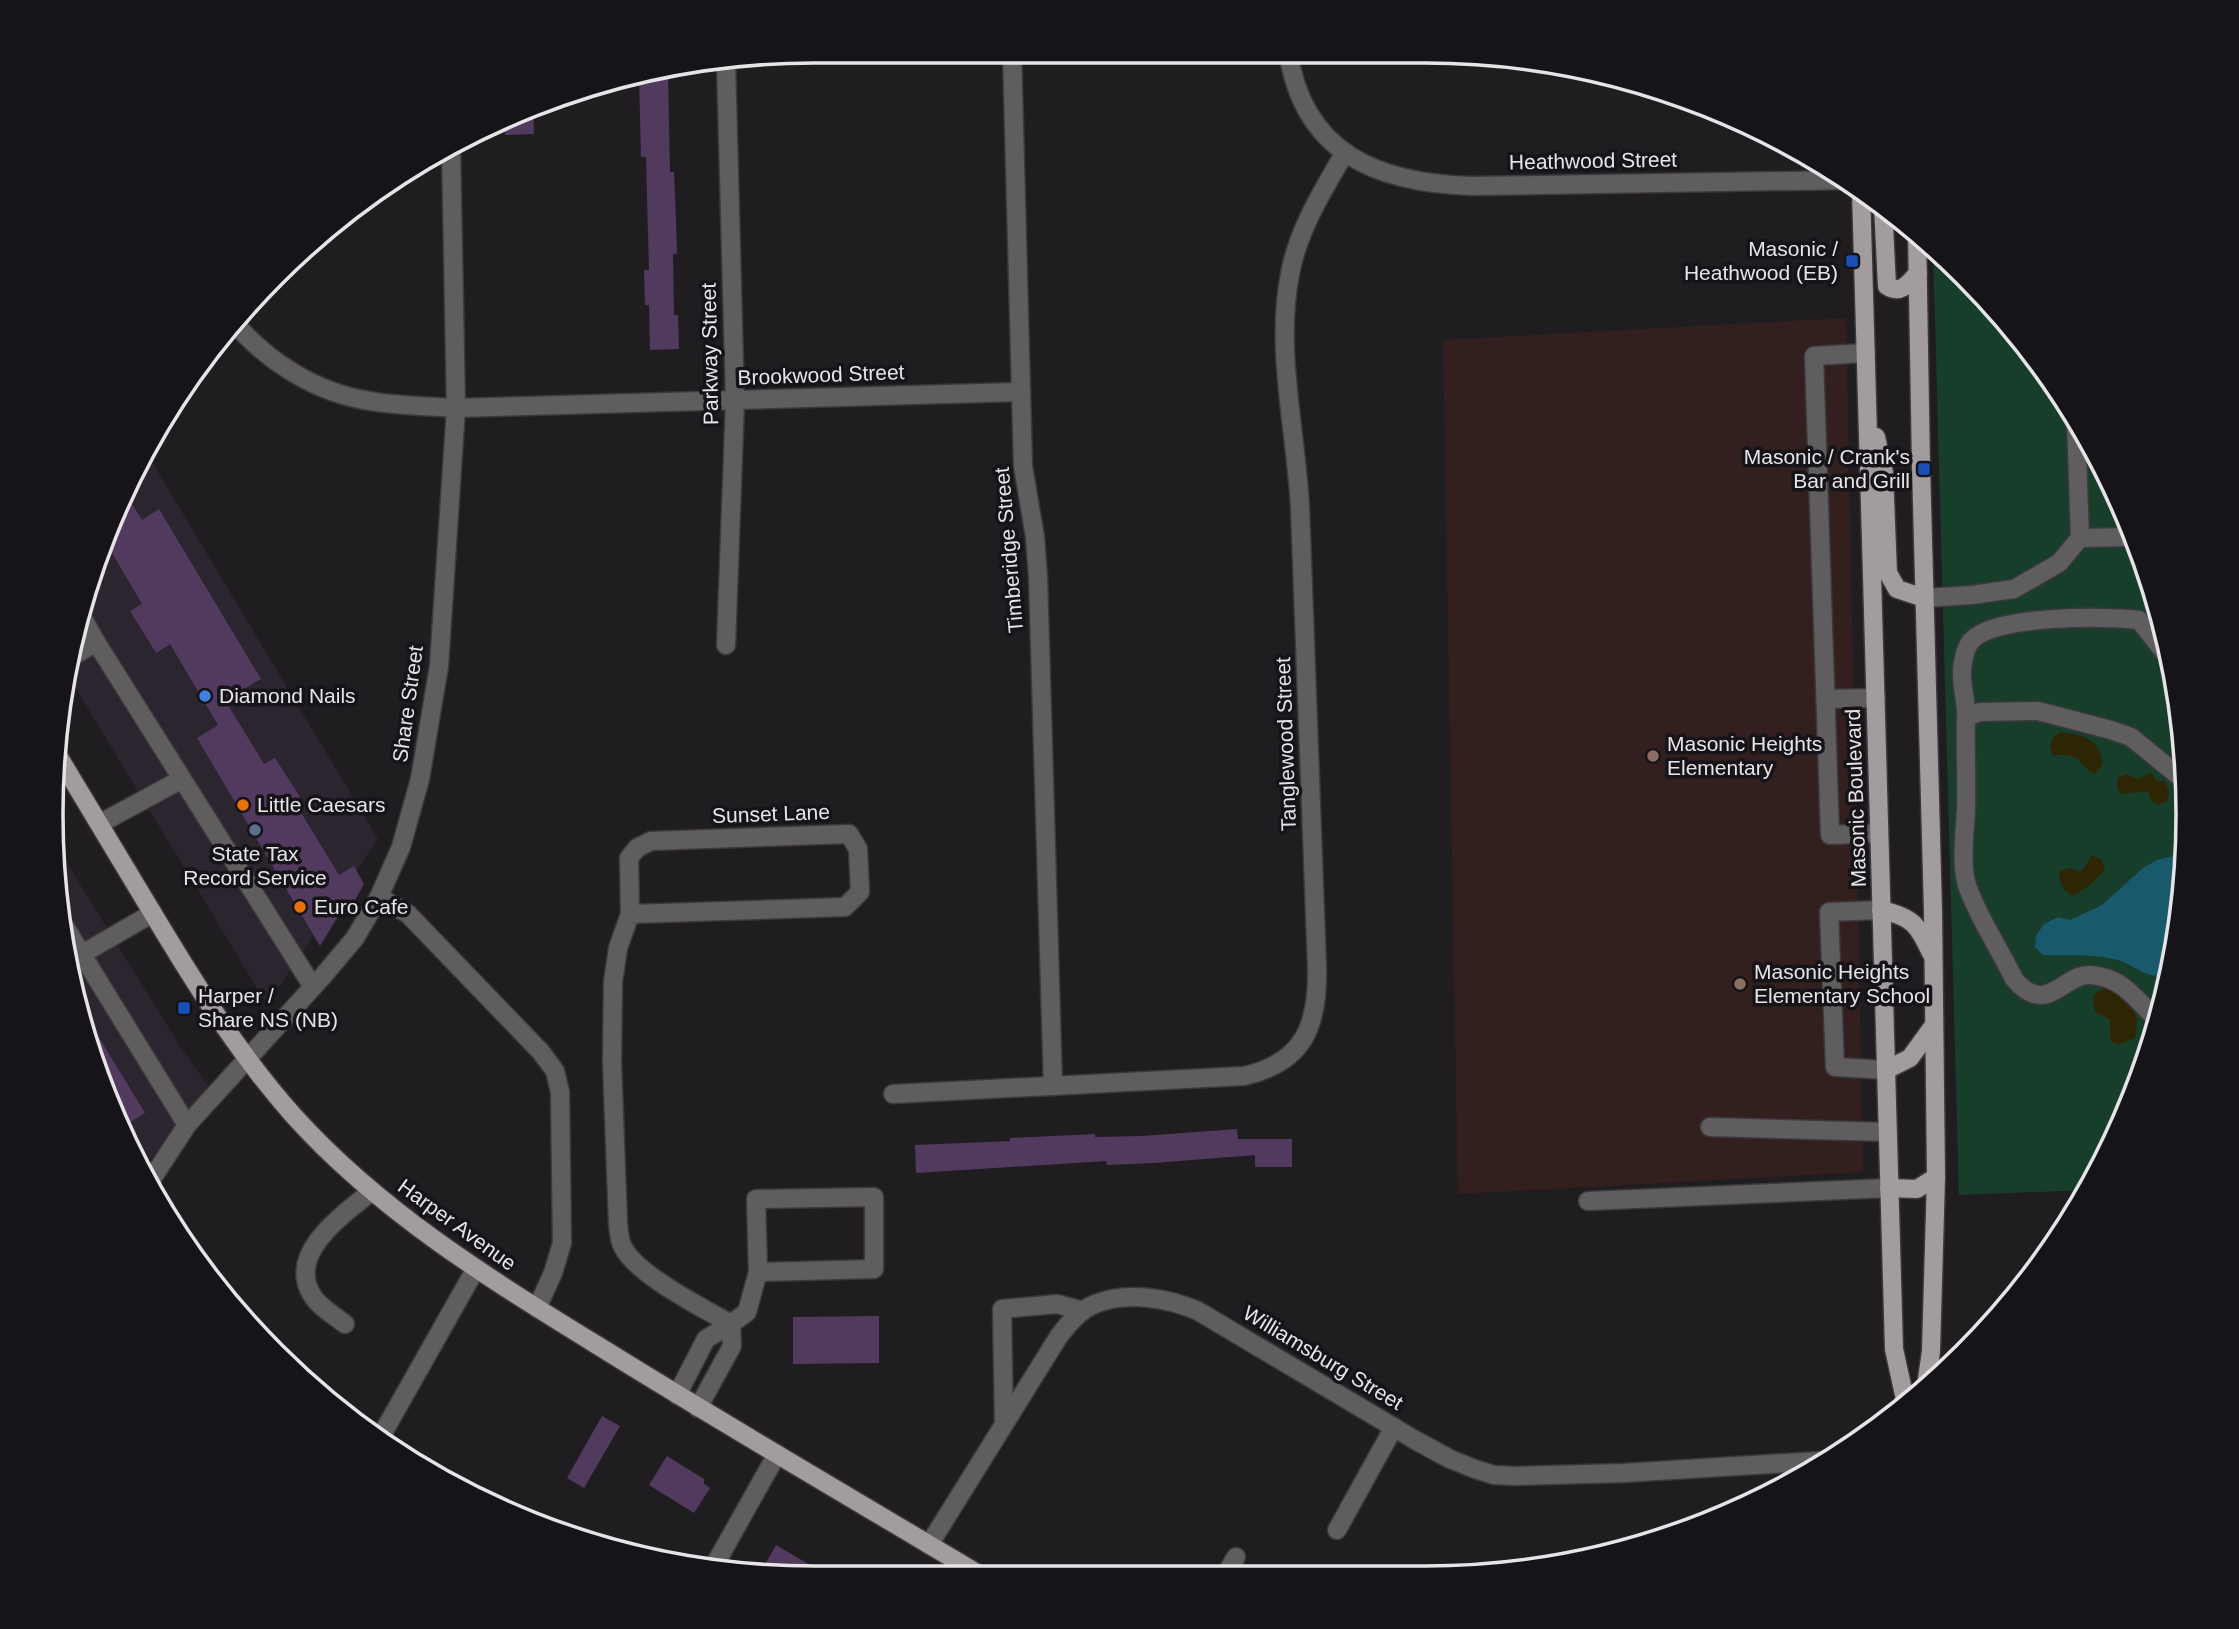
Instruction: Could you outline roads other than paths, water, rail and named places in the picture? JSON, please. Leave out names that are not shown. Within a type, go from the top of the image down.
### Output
[{"type":"main road","name":"Masonic Boulevard","points":[[1861,204],[1894,1349],[1904,1393]]},
{"type":"main road","points":[[1884,219],[1887,286],[1893,290],[1905,287],[1918,274]]},
{"type":"main road","points":[[1917,247],[1934,960],[1936,1177],[1931,1351],[1928,1373]]},
{"type":"main road","points":[[1867,392],[1884,473],[1888,573],[1897,589],[1924,598]]},
{"type":"main road","name":"Harper Avenue","points":[[65,767],[206,999],[247,1059],[331,1156],[475,1270],[698,1408],[965,1566]]},
{"type":"main road","points":[[1881,911],[1902,915],[1920,928],[1934,960]]},
{"type":"main road","points":[[1885,1070],[1910,1058],[1934,1025]]},
{"type":"main road","points":[[1889,1188],[1917,1189],[1936,1177]]},
{"type":"street","name":"Timberidge Street","points":[[1012,63],[1023,466],[1035,537],[1038,577],[1053,1086]]},
{"type":"street","points":[[1290,63],[1302,101],[1311,116],[1344,154]]},
{"type":"street","name":"Parkway Street","points":[[726,68],[735,401],[726,645]]},
{"type":"street","name":"Heathwood Street","points":[[1344,154],[1379,172],[1434,185],[1826,180]]},
{"type":"street","name":"Tanglewood Street","points":[[893,1094],[1244,1076],[1264,1072],[1278,1064],[1302,1042],[1309,1031],[1315,1013],[1317,954],[1300,503],[1286,372],[1286,307],[1290,274],[1300,237],[1344,154]]},
{"type":"street","name":"Share Street","points":[[155,1174],[187,1125],[355,938],[379,897],[401,847],[420,779],[439,666],[456,408],[451,157]]},
{"type":"street","name":"Brookwood Street","points":[[241,329],[259,349],[307,381],[334,393],[369,401],[456,408],[1021,392]]},
{"type":"street","points":[[1866,353],[1814,356],[1830,835],[1879,833]]},
{"type":"street","points":[[1924,598],[2014,589],[2059,563],[2080,538],[2080,448]]},
{"type":"street","points":[[2080,538],[2123,537]]},
{"type":"street","points":[[2149,1011],[2124,986],[2101,977],[2088,975],[2052,993],[2041,994],[2021,987],[2014,979],[1967,887],[1966,717],[1962,688],[1964,655],[1971,640],[1997,627],[2049,620],[2139,620],[2155,640]]},
{"type":"street","points":[[87,627],[313,987]]},
{"type":"street","points":[[81,651],[96,642]]},
{"type":"street","points":[[1826,699],[1876,698]]},
{"type":"street","points":[[1966,717],[1980,712],[2038,711],[2112,730],[2131,737],[2174,772]]},
{"type":"street","points":[[99,824],[182,779]]},
{"type":"street","name":"Sunset Lane","points":[[630,914],[845,907],[860,892],[858,849],[849,834],[651,841],[637,848],[629,858],[630,914],[618,948],[613,982],[612,1075],[618,1224],[622,1245],[634,1262],[651,1275],[731,1324]]},
{"type":"street","points":[[379,897],[408,914],[541,1052],[555,1072],[560,1092],[562,1243],[553,1273],[537,1308]]},
{"type":"street","points":[[1881,911],[1829,912],[1835,1067],[1885,1070]]},
{"type":"street","points":[[82,954],[153,913]]},
{"type":"street","points":[[74,941],[187,1125]]},
{"type":"street","points":[[1710,1127],[1887,1132]]},
{"type":"street","points":[[1588,1201],[1889,1188]]},
{"type":"street","points":[[345,1324],[312,1295],[306,1274],[308,1254],[330,1226],[372,1191]]},
{"type":"street","points":[[677,1395],[706,1339],[747,1312],[758,1272],[756,1199],[874,1197],[874,1269],[758,1272]]},
{"type":"street","points":[[384,1430],[475,1270]]},
{"type":"street","name":"Williamsburg Street","points":[[929,1545],[1070,1321],[1096,1303],[1116,1299],[1140,1297],[1181,1304],[1198,1311],[1450,1459],[1494,1475],[1623,1473],[1805,1462]]},
{"type":"street","points":[[1004,1424],[1002,1309],[1057,1304],[1083,1311]]},
{"type":"street","points":[[698,1408],[732,1346],[731,1324]]},
{"type":"street","points":[[1337,1530],[1394,1427]]},
{"type":"street","points":[[717,1560],[777,1454]]},
{"type":"street","points":[[1231,1566],[1236,1557]]},
{"type":"water","points":[[2174,856],[2170,913],[2158,976],[2144,973],[2121,961],[2102,957],[2043,955],[2035,947],[2036,936],[2044,924],[2058,917],[2070,920],[2102,905],[2143,868],[2157,860]]},
{"type":"place","name":"Masonic / Heathwood (EB)","points":[[1852,261]]},
{"type":"place","name":"Masonic / Crank's Bar and Grill","points":[[1924,469]]},
{"type":"place","name":"Diamond Nails","points":[[205,696]]},
{"type":"place","name":"Masonic Heights Elementary","points":[[1653,756]]},
{"type":"place","name":"Little Caesars","points":[[243,805]]},
{"type":"place","name":"State Tax Record Service","points":[[255,830]]},
{"type":"place","name":"Euro Cafe","points":[[300,907]]},
{"type":"place","name":"Masonic Heights Elementary School","points":[[1740,984]]},
{"type":"place","name":"Harper / Share NS (NB)","points":[[184,1008]]}]
